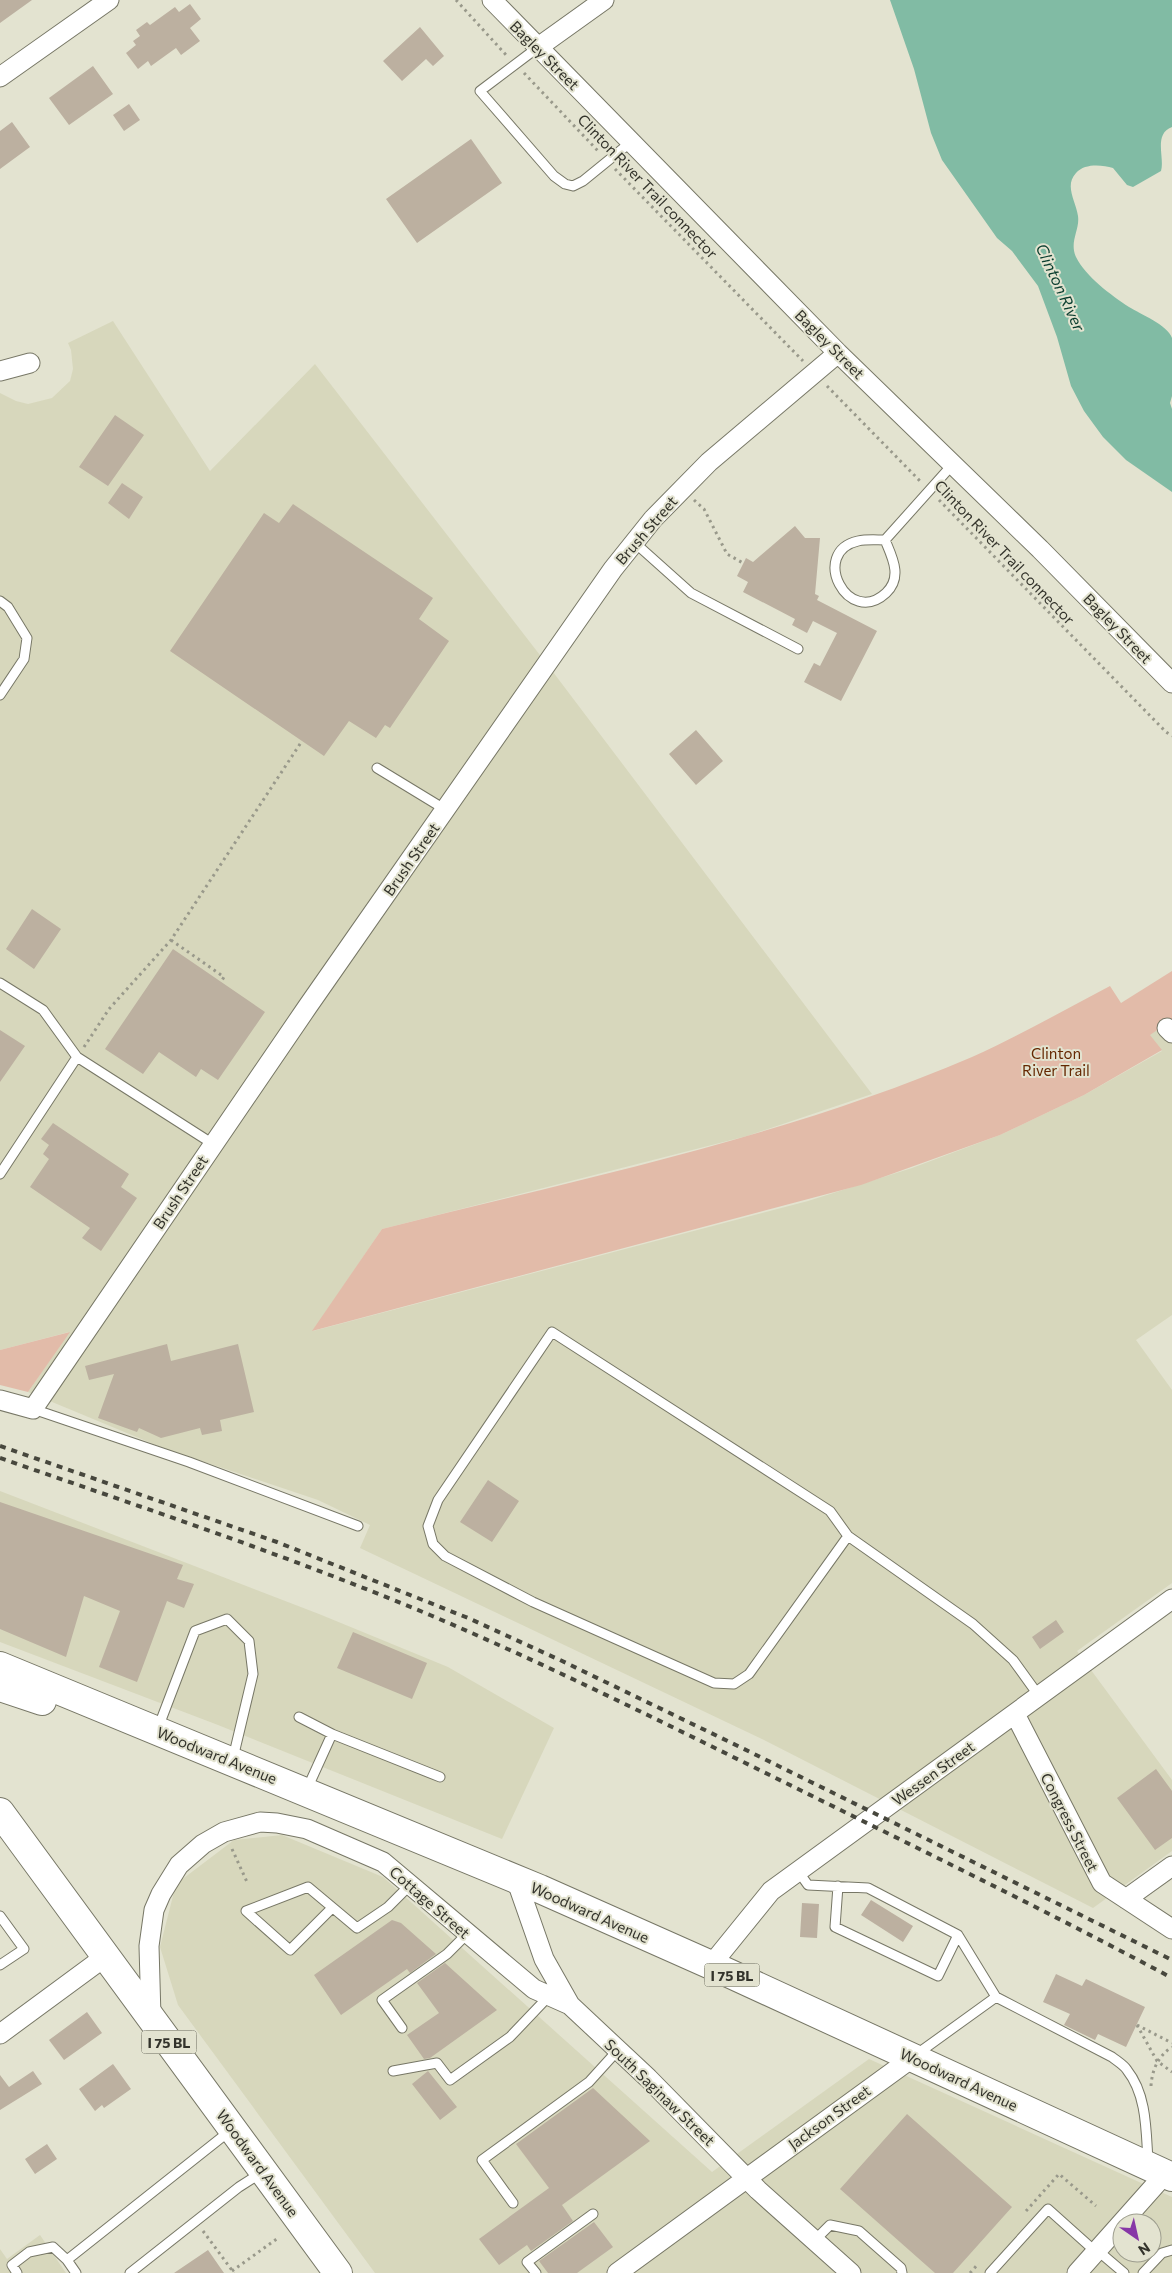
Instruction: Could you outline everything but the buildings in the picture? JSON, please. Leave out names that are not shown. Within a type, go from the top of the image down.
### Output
[{"type":"main road","name":"Woodward Avenue","points":[[0,1666],[516,1879],[711,1965],[1162,2172]]},
{"type":"main road","points":[[0,1687],[96,1719],[157,1731]]},
{"type":"main road","name":"Woodward Avenue","points":[[0,1812],[338,2273]]},
{"type":"street","points":[[0,77],[110,0]]},
{"type":"street","name":"Bagley Street","points":[[492,0],[838,353],[1040,549],[1172,683]]},
{"type":"street","points":[[537,48],[604,0]]},
{"type":"street","name":"Brush Street","points":[[33,1409],[213,1144],[446,810],[592,596],[634,542],[709,462],[838,353]]},
{"type":"street","points":[[0,372],[30,363]]},
{"type":"street","points":[[0,1400],[33,1409]]},
{"type":"street","name":"Wessen Street","points":[[711,1965],[771,1891],[1172,1599]]},
{"type":"street","name":"Congress Street","points":[[1015,1714],[1096,1873],[1109,1889],[1172,1929]]},
{"type":"street","name":"Cottage Street","points":[[151,2017],[150,1928],[157,1902],[170,1878],[179,1865],[203,1844],[224,1832],[260,1822],[277,1823],[306,1829],[376,1858],[411,1884],[534,1990],[570,2006]]},
{"type":"street","points":[[1126,1900],[1172,1866]]},
{"type":"street","name":"South Saginaw Street","points":[[516,1879],[544,1959],[570,2006],[618,2050],[746,2177],[851,2273]]},
{"type":"street","points":[[0,2034],[106,1956]]},
{"type":"street","name":"Jackson Street","points":[[616,2273],[912,2058]]},
{"type":"street","points":[[1077,2273],[1162,2172]]},
{"type":"lane","points":[[537,48],[516,66],[480,91],[554,176],[564,184],[573,186],[631,142]]},
{"type":"lane","points":[[885,540],[895,566],[895,576],[892,584],[878,598],[870,601],[850,598],[842,591],[834,572],[836,561],[841,552],[848,545],[858,541],[885,540],[953,464]]},
{"type":"lane","points":[[634,542],[691,593],[798,648]]},
{"type":"lane","points":[[0,601],[8,607],[27,638],[24,659],[0,694]]},
{"type":"lane","points":[[377,768],[446,810]]},
{"type":"lane","points":[[0,983],[43,1010],[77,1058],[213,1144]]},
{"type":"lane","points":[[0,1174],[77,1058]]},
{"type":"lane","points":[[848,1536],[750,1674],[734,1684],[714,1683],[532,1602],[445,1556],[432,1544],[428,1526],[438,1500],[552,1332],[830,1511],[848,1536],[974,1624],[1013,1660],[1039,1696]]},
{"type":"lane","points":[[33,1409],[189,1462],[358,1526]]},
{"type":"lane","points":[[157,1731],[195,1631],[227,1619],[249,1641],[253,1674],[233,1761]]},
{"type":"lane","points":[[299,1717],[332,1734],[440,1777]]},
{"type":"lane","points":[[306,1792],[332,1734]]},
{"type":"lane","points":[[798,1871],[808,1884],[868,1888],[958,1935],[996,1997],[1112,2057],[1127,2069],[1137,2087],[1162,2172]]},
{"type":"lane","points":[[332,1908],[290,1950],[246,1911],[308,1887],[357,1928],[388,1906],[411,1884]]},
{"type":"lane","points":[[838,1886],[835,1927],[938,1976],[958,1935]]},
{"type":"lane","points":[[0,1916],[24,1949],[0,1965]]},
{"type":"lane","points":[[402,2028],[382,2000],[447,1954],[467,1934]]},
{"type":"lane","points":[[393,2072],[437,2063],[450,2080],[510,2037],[549,1996]]},
{"type":"lane","points":[[912,2058],[996,1997]]},
{"type":"lane","points":[[513,2203],[482,2160],[589,2082],[618,2050]]},
{"type":"lane","points":[[67,2260],[233,2129]]},
{"type":"lane","points":[[130,2273],[240,2187],[264,2172]]},
{"type":"lane","points":[[990,2273],[1048,2209],[1124,2273]]},
{"type":"lane","points":[[536,2273],[527,2262],[593,2214]]},
{"type":"lane","points":[[815,2240],[830,2225],[860,2231],[901,2268],[902,2273]]},
{"type":"lane","points":[[17,2273],[12,2265],[28,2252],[54,2248],[67,2260],[76,2273]]},
{"type":"lane","points":[[1143,2273],[1162,2253],[1172,2250]]},
{"type":"path","name":"Clinton River Trail connector","points":[[456,0],[607,162],[805,363]]},
{"type":"path","name":"Clinton River Trail connector","points":[[823,382],[1172,736]]},
{"type":"path","points":[[692,498],[704,509],[727,554],[743,563]]},
{"type":"path","points":[[77,1058],[109,1009],[171,940],[302,740]]},
{"type":"path","points":[[171,940],[224,977],[221,982]]},
{"type":"path","points":[[224,1832],[247,1882]]},
{"type":"path","points":[[1157,2061],[1172,2045],[1137,2025],[1157,2061],[1172,2072]]},
{"type":"path","points":[[195,2222],[233,2272],[278,2238]]},
{"type":"shaded area","points":[[113,321],[210,471],[315,364],[553,672],[872,1094],[747,1136],[382,1229],[313,1331],[808,1201],[912,1168],[1000,1135],[1084,1095],[1162,1051],[1149,1035],[1172,1020],[1172,1315],[1136,1340],[1172,1390],[1172,1583],[1077,1651],[1172,1780],[1172,1851],[1093,1908],[764,1740],[360,1548],[370,1525],[318,1500],[163,1448],[28,1392],[69,1332],[0,1350],[0,393],[16,401],[28,404],[52,398],[70,381],[73,369],[71,350],[68,343]]},
{"type":"shaded area","points":[[0,1491],[319,1614],[448,1667],[554,1728],[502,1839],[218,1725],[0,1642]]},
{"type":"shaded area","points":[[282,1835],[383,1877],[712,2172],[869,2059],[1172,2197],[1172,2273],[375,2273],[178,2005],[160,1947],[176,1884],[234,1840]]},
{"type":"shaded area","points":[[40,2235],[66,2273],[0,2273],[0,2249],[7,2259]]},
{"type":"green space","name":"Clinton River Trail","points":[[1172,971],[1172,1020],[1150,1035],[1162,1050],[1084,1095],[1000,1135],[861,1185],[312,1331],[382,1229],[680,1155],[828,1111],[901,1086],[972,1057],[1024,1032],[1110,986],[1121,1003]]},
{"type":"green space","points":[[70,1332],[28,1392],[0,1385],[0,1350]]},
{"type":"water","name":"Clinton River","points":[[890,0],[1172,0],[1172,127],[1166,130],[1161,141],[1161,171],[1133,187],[1127,185],[1113,168],[1089,166],[1076,173],[1071,183],[1071,188],[1078,216],[1074,252],[1080,264],[1107,291],[1129,307],[1160,324],[1172,338],[1172,396],[1170,403],[1172,409],[1172,492],[1126,460],[1103,437],[1084,411],[1071,386],[1057,337],[1038,286],[1012,251],[997,238],[942,160],[931,133],[914,69]]},
{"type":"railway","points":[[0,1446],[277,1542],[468,1618],[740,1747],[1172,1960]]},
{"type":"railway","points":[[0,1458],[162,1514],[377,1593],[522,1655],[1030,1904],[1172,1978]]}]
